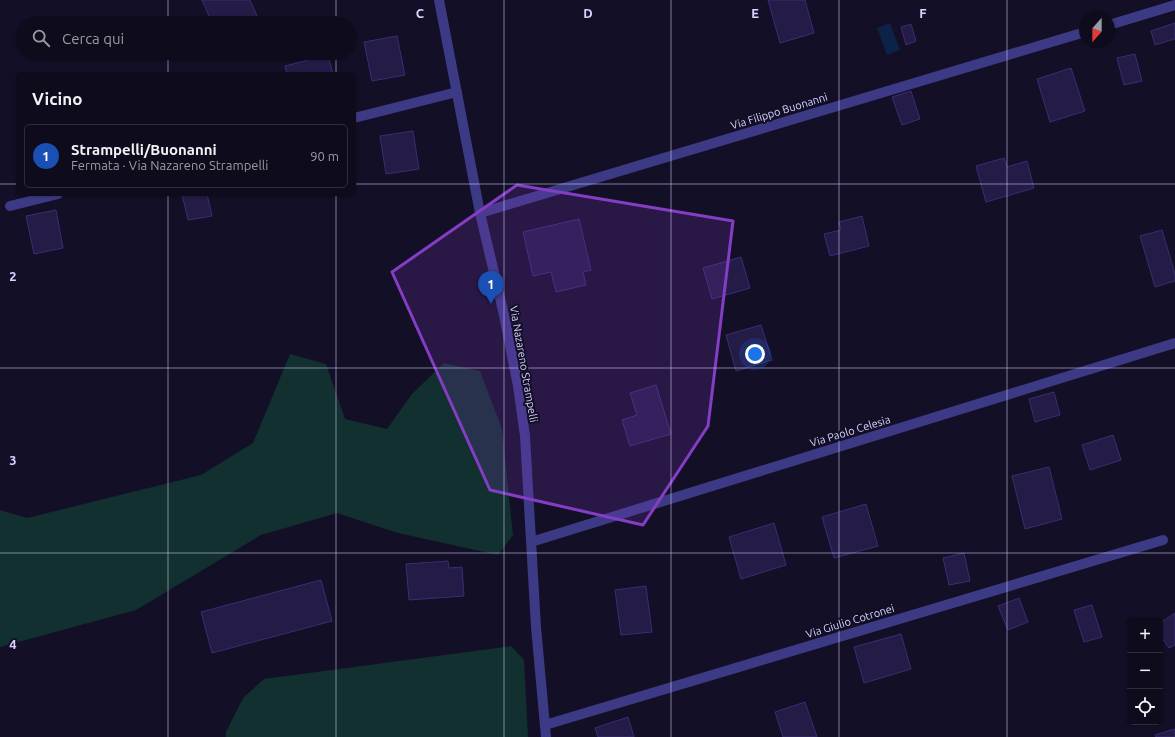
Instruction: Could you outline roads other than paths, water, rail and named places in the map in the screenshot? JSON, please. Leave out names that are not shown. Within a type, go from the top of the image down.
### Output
[{"type":"street","name":"Via Nazareno Strampelli","points":[[439,0],[480,213],[504,315],[518,386],[525,436],[536,627],[546,737]]},
{"type":"street","points":[[1115,23],[1175,5]]},
{"type":"street","name":"Via Filippo Buonanni","points":[[480,213],[1079,34]]},
{"type":"street","points":[[356,117],[457,92]]},
{"type":"street","points":[[10,206],[50,196]]},
{"type":"street","name":"Via Paolo Celesia","points":[[531,542],[1175,343]]},
{"type":"street","name":"Via Giulio Cotronei","points":[[544,725],[1163,540]]},
{"type":"water","points":[[890,23],[900,50],[887,55],[877,28]]},
{"type":"place","name":"Strampelli/Buonanni","points":[[491,304]]}]
